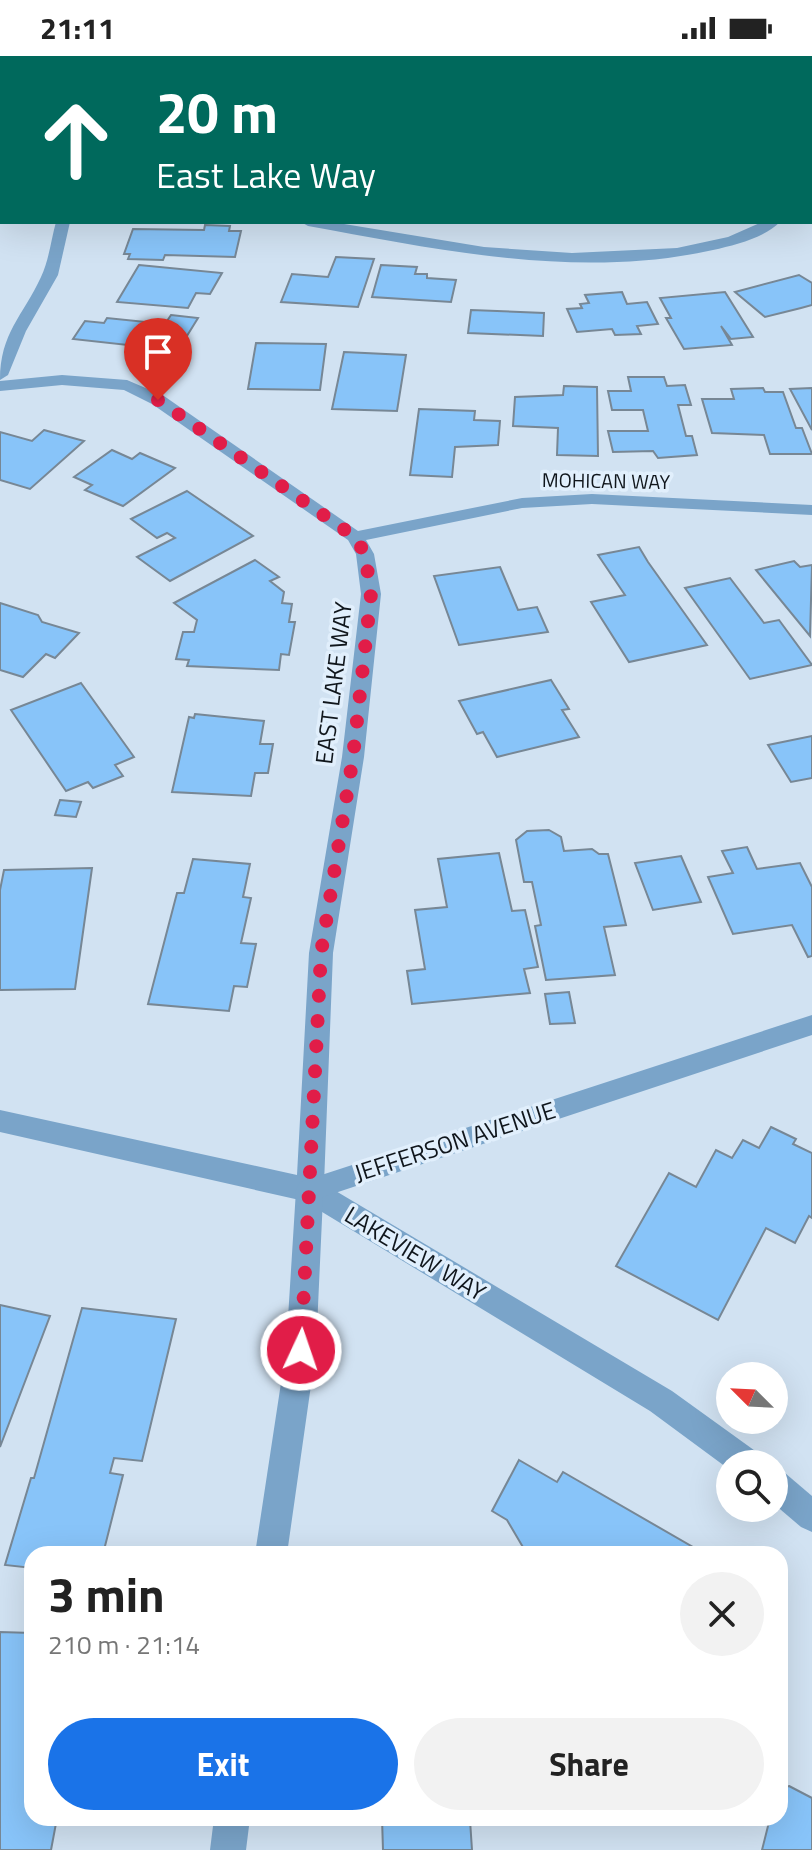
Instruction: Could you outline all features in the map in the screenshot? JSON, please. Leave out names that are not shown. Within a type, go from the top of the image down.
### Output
[{"type":"street","points":[[0,375],[18,331],[50,275],[63,224]]},
{"type":"street","points":[[319,224],[488,254],[583,259],[636,257],[710,247],[734,241],[769,224]]},
{"type":"street","points":[[0,386],[62,380],[127,385],[158,400],[355,537]]},
{"type":"street","name":"MOHICAN WAY","points":[[355,537],[522,503],[592,499],[812,510]]},
{"type":"street","name":"EAST LAKE WAY","points":[[310,1190],[321,953],[353,757],[371,594],[365,554],[355,537]]},
{"type":"street","name":"JEFFERSON AVENUE","points":[[310,1190],[427,1148],[674,1073],[812,1025]]},
{"type":"street","name":"LAKEVIEW WAY","points":[[0,1121],[310,1190],[661,1401],[728,1450]]},
{"type":"street","points":[[272,1546],[301,1350],[310,1190]]},
{"type":"street","points":[[788,1496],[812,1516]]},
{"type":"street","points":[[228,1850],[231,1826]]},
{"type":"building","points":[[205,225],[230,226],[229,231],[241,231],[235,257],[165,255],[163,260],[128,259],[130,254],[124,254],[133,229],[204,230]]},
{"type":"building","points":[[336,257],[374,259],[358,307],[281,302],[292,274],[328,277]]},
{"type":"building","points":[[139,265],[222,273],[210,294],[196,293],[188,308],[117,302]]},
{"type":"building","points":[[381,265],[417,267],[415,274],[427,274],[427,278],[456,280],[451,302],[372,297]]},
{"type":"building","points":[[799,275],[812,283],[812,305],[765,317],[735,292]]},
{"type":"building","points":[[622,292],[627,304],[647,302],[658,324],[637,326],[641,334],[615,335],[612,329],[577,332],[567,309],[582,308],[580,304],[589,303],[585,295]]},
{"type":"building","points":[[725,292],[753,337],[731,339],[721,326],[732,345],[684,349],[666,318],[671,318],[660,298]]},
{"type":"building","points":[[471,310],[544,313],[543,336],[468,333]]},
{"type":"building","points":[[171,315],[198,318],[185,339],[179,339],[173,350],[73,339],[85,321],[104,323],[107,318],[165,324]]},
{"type":"building","points":[[256,343],[326,344],[320,390],[248,389]]},
{"type":"building","points":[[344,352],[406,355],[397,411],[332,409]]},
{"type":"building","points":[[628,377],[664,377],[667,386],[685,385],[691,405],[678,405],[686,436],[692,436],[697,455],[658,458],[653,451],[613,452],[608,431],[648,431],[643,410],[612,410],[608,391],[631,391]]},
{"type":"building","points":[[564,386],[597,387],[598,456],[557,455],[558,428],[513,426],[515,397],[563,395]]},
{"type":"building","points":[[763,388],[765,392],[783,392],[796,428],[802,428],[812,454],[770,454],[764,435],[712,433],[702,399],[734,399],[731,389]]},
{"type":"building","points":[[812,388],[812,430],[790,389]]},
{"type":"building","points":[[419,409],[475,411],[474,420],[500,421],[498,445],[455,447],[452,477],[410,475]]},
{"type":"building","points":[[44,430],[84,441],[30,489],[0,480],[0,432],[32,441]]},
{"type":"building","points":[[112,450],[132,459],[140,453],[175,468],[123,506],[85,490],[92,485],[74,477]]},
{"type":"building","points":[[187,491],[253,536],[170,581],[137,557],[175,538],[167,533],[157,538],[131,519]]},
{"type":"building","points":[[639,547],[707,645],[629,662],[591,602],[625,595],[598,555]]},
{"type":"building","points":[[255,560],[279,577],[270,581],[284,592],[282,603],[292,604],[289,622],[295,622],[289,655],[281,654],[279,670],[187,666],[189,660],[176,659],[183,632],[194,632],[197,620],[174,603]]},
{"type":"building","points":[[794,561],[800,567],[812,565],[810,636],[756,570]]},
{"type":"building","points":[[500,567],[518,610],[537,607],[548,632],[459,645],[434,576]]},
{"type":"building","points":[[730,578],[764,623],[779,620],[812,665],[750,679],[685,588]]},
{"type":"building","points":[[0,603],[38,615],[42,622],[79,633],[55,658],[46,654],[23,677],[0,670]]},
{"type":"building","points":[[551,680],[569,709],[562,710],[579,737],[497,757],[483,732],[477,734],[459,701]]},
{"type":"building","points":[[81,683],[134,757],[115,765],[123,776],[93,788],[88,782],[66,791],[11,710]]},
{"type":"building","points":[[195,714],[264,721],[260,744],[273,744],[268,773],[255,773],[251,796],[172,792],[189,717],[194,718]]},
{"type":"building","points":[[812,736],[812,778],[791,782],[768,745]]},
{"type":"building","points":[[60,800],[81,802],[76,817],[55,815]]},
{"type":"building","points":[[549,830],[561,837],[564,851],[592,849],[599,854],[608,854],[626,925],[604,927],[615,975],[546,980],[535,926],[541,925],[532,882],[524,882],[516,840],[527,831]]},
{"type":"building","points":[[747,847],[757,869],[800,863],[812,887],[812,956],[808,957],[792,925],[733,934],[708,877],[733,873],[722,851]]},
{"type":"building","points":[[499,853],[512,911],[525,910],[538,967],[524,969],[530,993],[412,1004],[407,971],[425,969],[415,910],[447,907],[438,859]]},
{"type":"building","points":[[681,856],[701,902],[653,910],[635,863]]},
{"type":"building","points":[[193,859],[250,864],[243,897],[251,898],[241,943],[256,944],[247,987],[234,986],[229,1011],[148,1004],[177,893],[184,893]]},
{"type":"building","points":[[92,868],[75,989],[0,990],[0,890],[4,870]]},
{"type":"building","points":[[569,992],[575,1023],[550,1024],[545,994]]},
{"type":"building","points":[[771,1127],[796,1139],[793,1144],[812,1153],[812,1218],[809,1216],[795,1243],[766,1228],[718,1320],[616,1266],[669,1173],[696,1187],[716,1150],[732,1158],[743,1140],[759,1148]]},
{"type":"building","points":[[0,1305],[50,1316],[0,1447]]},
{"type":"building","points":[[82,1308],[176,1319],[142,1461],[114,1458],[110,1473],[123,1475],[105,1546],[24,1546],[24,1567],[5,1565],[31,1478],[34,1478]]},
{"type":"building","points":[[519,1460],[557,1482],[563,1472],[691,1546],[522,1546],[507,1520],[492,1511]]},
{"type":"building","points":[[0,1632],[24,1633],[24,1826],[56,1826],[51,1850],[0,1850]]},
{"type":"building","points":[[788,1786],[812,1798],[812,1850],[762,1850],[768,1826],[788,1826]]},
{"type":"building","points":[[382,1826],[470,1826],[472,1850],[383,1850]]},
{"type":"route","points":[[158,400],[355,537],[365,554],[371,594],[353,757],[321,953],[301,1350]]}]
